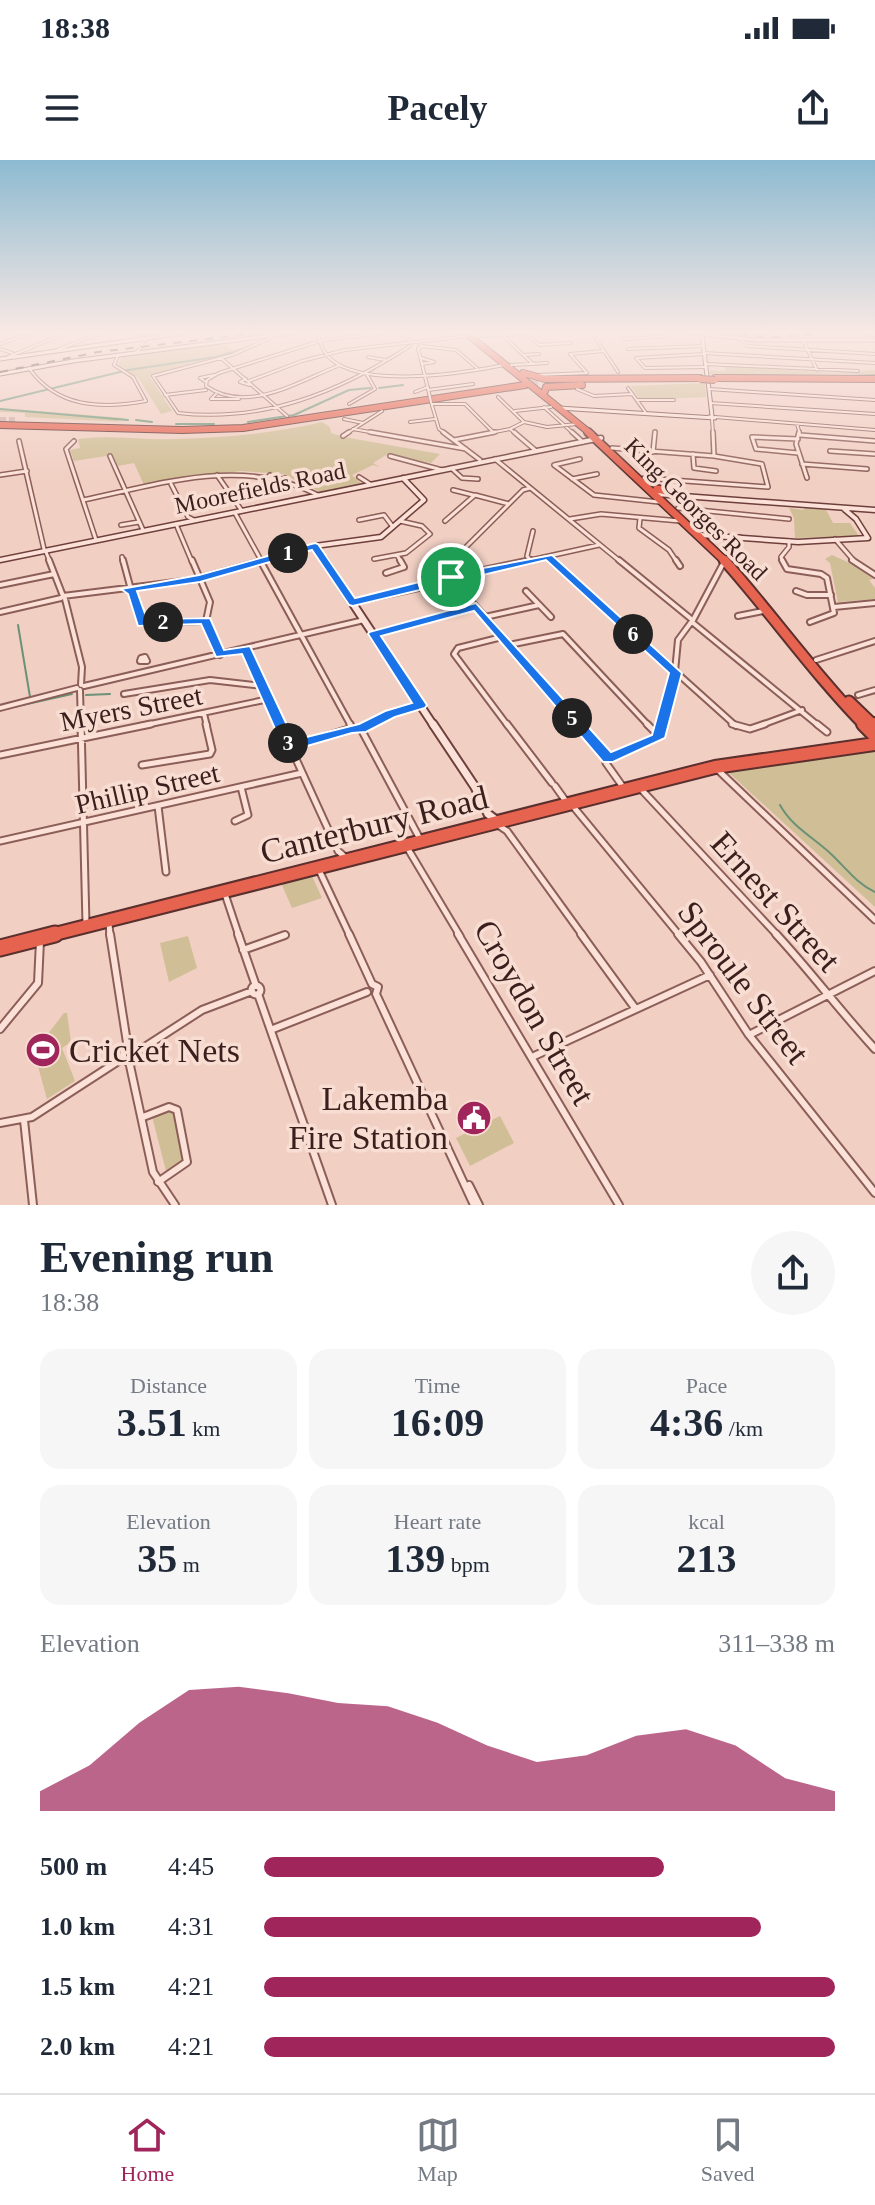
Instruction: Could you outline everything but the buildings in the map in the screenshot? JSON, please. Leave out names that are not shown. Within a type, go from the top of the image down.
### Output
[{"type":"highway","name":"King Georges Road","points":[[530,382],[557,407],[616,450],[686,522],[716,543],[727,563],[871,724],[870,742]]},
{"type":"highway","points":[[517,390],[540,382]]},
{"type":"highway","points":[[375,409],[499,383],[611,382]]},
{"type":"highway","points":[[40,427],[195,433],[245,430],[533,384],[546,387],[650,382]]},
{"type":"highway","name":"King Georges Road","points":[[533,384],[678,508],[769,610],[834,694],[871,724]]},
{"type":"highway","points":[[0,423],[200,429],[260,425],[517,390],[533,391],[557,407]]},
{"type":"highway","points":[[15,420],[200,428],[320,416]]},
{"type":"highway","points":[[0,423],[179,435],[246,431],[308,420]]},
{"type":"highway","points":[[660,495],[680,494]]},
{"type":"highway","points":[[870,742],[866,733],[871,724]]},
{"type":"highway","name":"Canterbury Road","points":[[0,948],[224,892],[341,858],[406,845],[715,767],[870,742]]},
{"type":"street","points":[[37,382],[75,403],[121,406],[146,401],[136,382]]},
{"type":"street","points":[[157,382],[181,414],[237,416],[281,409],[343,382]]},
{"type":"street","points":[[206,382],[208,389]]},
{"type":"street","points":[[249,382],[287,416]]},
{"type":"street","points":[[165,395],[208,389],[216,394],[244,397],[265,395],[298,382]]},
{"type":"street","points":[[349,404],[375,389],[371,382]]},
{"type":"street","points":[[415,392],[426,382]]},
{"type":"street","points":[[426,382],[439,429],[480,461]]},
{"type":"street","points":[[533,384],[544,382]]},
{"type":"street","points":[[708,382],[714,456]]},
{"type":"street","points":[[421,387],[428,390],[473,384]]},
{"type":"street","points":[[628,388],[646,413]]},
{"type":"street","points":[[577,389],[594,396],[632,394]]},
{"type":"street","points":[[709,389],[875,400]]},
{"type":"street","points":[[216,394],[211,399],[231,401],[244,397]]},
{"type":"street","points":[[498,397],[524,422],[544,427],[579,424]]},
{"type":"street","points":[[637,400],[674,400]]},
{"type":"street","points":[[431,403],[464,404],[493,433]]},
{"type":"street","points":[[710,403],[875,414]]},
{"type":"street","points":[[544,407],[583,442]]},
{"type":"street","points":[[515,411],[557,407],[875,430]]},
{"type":"street","points":[[343,436],[364,425],[375,409]]},
{"type":"street","points":[[344,419],[364,425],[369,432]]},
{"type":"street","points":[[410,422],[435,419]]},
{"type":"street","points":[[454,440],[510,429],[524,422]]},
{"type":"street","points":[[797,424],[798,453],[807,478]]},
{"type":"street","points":[[353,429],[466,449]]},
{"type":"street","points":[[510,429],[534,450]]},
{"type":"street","points":[[653,452],[655,432]]},
{"type":"street","points":[[798,453],[756,449],[752,437],[875,441]]},
{"type":"street","points":[[19,441],[45,550],[64,598],[82,667],[80,739],[86,926]]},
{"type":"street","points":[[74,441],[66,449],[96,540]]},
{"type":"street","name":"Moorefields Road","points":[[0,560],[176,524],[187,519],[242,511],[534,450],[600,441]]},
{"type":"street","points":[[450,447],[459,444]]},
{"type":"street","points":[[616,450],[714,456],[765,465],[768,487],[644,478]]},
{"type":"street","points":[[830,451],[875,454]]},
{"type":"street","points":[[693,454],[694,468],[716,471]]},
{"type":"street","points":[[110,456],[143,530]]},
{"type":"street","points":[[390,456],[442,470]]},
{"type":"street","points":[[495,459],[827,732]]},
{"type":"street","points":[[580,459],[554,465],[596,496],[660,495]]},
{"type":"street","points":[[802,464],[867,469]]},
{"type":"street","points":[[451,468],[462,478],[478,479]]},
{"type":"street","points":[[0,475],[27,471]]},
{"type":"street","points":[[83,500],[245,472],[285,478],[318,495]]},
{"type":"street","points":[[572,479],[597,474]]},
{"type":"street","points":[[217,475],[242,511]]},
{"type":"street","points":[[270,475],[265,480],[269,483],[278,483],[285,478]]},
{"type":"street","points":[[359,477],[370,484]]},
{"type":"street","points":[[0,612],[64,598],[200,578],[315,546],[378,537],[424,500],[403,478]]},
{"type":"street","points":[[171,484],[187,519]]},
{"type":"street","points":[[530,488],[509,504],[447,566],[453,579],[476,607],[608,759]]},
{"type":"street","points":[[453,490],[509,504]]},
{"type":"street","points":[[680,494],[875,508]]},
{"type":"street","points":[[445,521],[475,495]]},
{"type":"street","points":[[678,508],[789,519]]},
{"type":"street","points":[[704,535],[789,541],[868,538],[844,508]]},
{"type":"street","points":[[854,517],[857,510],[864,508]]},
{"type":"street","points":[[234,512],[352,728]]},
{"type":"street","points":[[571,520],[601,514],[686,522]]},
{"type":"street","points":[[359,520],[384,515],[393,527]]},
{"type":"street","points":[[640,518],[639,528],[669,550],[680,566]]},
{"type":"street","points":[[374,559],[411,551],[430,534],[422,526],[400,521]]},
{"type":"street","points":[[121,525],[139,522]]},
{"type":"street","points":[[176,524],[211,605],[206,621],[220,655]]},
{"type":"street","points":[[531,561],[527,556],[533,531]]},
{"type":"street","points":[[716,543],[717,539],[729,537]]},
{"type":"street","points":[[608,759],[659,736],[676,673],[678,640],[740,537]]},
{"type":"street","points":[[835,539],[848,557],[875,575]]},
{"type":"street","points":[[789,541],[789,547],[781,557],[787,569],[825,576],[831,595],[833,616],[810,622]]},
{"type":"street","points":[[353,602],[599,545]]},
{"type":"street","points":[[315,546],[497,822],[635,1008]]},
{"type":"street","points":[[386,573],[404,568],[397,555]]},
{"type":"street","points":[[122,557],[142,623],[206,621]]},
{"type":"street","points":[[548,557],[734,725],[750,729],[802,710]]},
{"type":"street","points":[[0,585],[54,574]]},
{"type":"street","points":[[526,591],[551,617]]},
{"type":"street","points":[[796,591],[807,595],[831,595]]},
{"type":"street","points":[[834,607],[875,603]]},
{"type":"street","points":[[485,617],[539,605]]},
{"type":"street","points":[[374,634],[476,607]]},
{"type":"street","points":[[738,616],[769,610]]},
{"type":"street","points":[[0,708],[364,620]]},
{"type":"street","points":[[509,645],[563,634],[659,736]]},
{"type":"street","name":"Sproule Street","points":[[502,637],[458,648],[454,654],[553,785],[710,975],[749,1035],[875,1193]]},
{"type":"street","points":[[816,660],[875,641]]},
{"type":"street","points":[[246,649],[341,858]]},
{"type":"street","points":[[144,662],[147,671]]},
{"type":"street","points":[[124,694],[210,680],[263,686]]},
{"type":"street","points":[[858,695],[875,690]]},
{"type":"street","name":"Myers Street","points":[[0,755],[269,699]]},
{"type":"street","points":[[290,747],[352,728],[361,729],[390,714],[421,705]]},
{"type":"street","points":[[204,714],[210,753]]},
{"type":"street","points":[[648,723],[662,726]]},
{"type":"street","points":[[361,729],[421,841]]},
{"type":"street","points":[[142,765],[218,754]]},
{"type":"street","points":[[608,759],[606,767],[625,789]]},
{"type":"street","points":[[715,767],[875,920]]},
{"type":"street","name":"Phillip Street","points":[[0,841],[302,773]]},
{"type":"street","name":"Ernest Street","points":[[639,786],[826,988],[828,995],[875,1049]]},
{"type":"street","points":[[235,821],[248,815],[241,787]]},
{"type":"street","points":[[158,806],[166,872]]},
{"type":"street","name":"Croydon Street","points":[[406,845],[619,1205]]},
{"type":"street","points":[[318,867],[372,984],[378,987],[376,994],[477,1205]]},
{"type":"street","points":[[224,892],[255,990],[272,1029],[332,1205]]},
{"type":"street","points":[[109,921],[111,954],[128,1049],[126,1060],[153,1172],[175,1205]]},
{"type":"street","points":[[243,950],[285,935]]},
{"type":"street","points":[[0,1029],[38,983],[40,938]]},
{"type":"street","points":[[749,1035],[875,971]]},
{"type":"street","points":[[532,1057],[710,975]]},
{"type":"street","points":[[367,992],[372,984]]},
{"type":"street","points":[[0,1123],[24,1120],[126,1060],[135,1058],[137,1052],[202,1010],[255,990]]},
{"type":"street","points":[[272,1029],[367,992],[376,994]]},
{"type":"street","points":[[128,1049],[137,1052]]},
{"type":"street","points":[[142,1117],[169,1107],[177,1110],[187,1162],[158,1182]]},
{"type":"street","points":[[24,1120],[33,1205]]},
{"type":"shaded area","points":[[141,382],[153,382],[172,411],[161,414]]},
{"type":"shaded area","points":[[705,383],[706,397],[640,400],[631,386]]},
{"type":"shaded area","points":[[0,408],[125,418],[117,421],[125,422],[25,417],[25,413],[0,412]]},
{"type":"shaded area","points":[[322,422],[330,427],[331,433],[344,437],[440,454],[431,463],[386,455],[373,463],[380,467],[373,465],[352,475],[362,484],[321,492],[283,474],[240,471],[145,487],[134,463],[118,466],[113,455],[74,461],[70,450],[80,448],[78,439],[213,437],[268,432]]},
{"type":"shaded area","points":[[804,507],[825,508],[833,523],[850,523],[859,536],[795,538],[794,518],[789,508],[804,510]]},
{"type":"shaded area","points":[[832,555],[854,565],[873,579],[869,580],[875,588],[875,599],[838,602],[830,563],[825,559]]},
{"type":"shaded area","points":[[875,749],[875,907],[726,770]]},
{"type":"shaded area","points":[[312,876],[322,898],[292,908],[281,883]]},
{"type":"shaded area","points":[[188,936],[197,968],[169,982],[160,943]]},
{"type":"shaded area","points":[[67,1013],[71,1042],[62,1048],[75,1081],[47,1099],[34,1052]]},
{"type":"shaded area","points":[[168,1110],[173,1113],[183,1160],[166,1171],[152,1116]]},
{"type":"shaded area","points":[[500,1116],[514,1143],[470,1166],[456,1138]]},
{"type":"waterway","points":[[0,401],[79,382]]},
{"type":"waterway","points":[[379,388],[403,385]]},
{"type":"waterway","points":[[248,422],[294,415],[349,390],[370,388]]},
{"type":"waterway","points":[[0,409],[128,420]]},
{"type":"waterway","points":[[136,420],[152,422]]},
{"type":"waterway","points":[[176,424],[214,424]]},
{"type":"waterway","points":[[18,625],[30,697]]},
{"type":"waterway","points":[[0,710],[72,694]]},
{"type":"waterway","points":[[86,695],[110,694]]},
{"type":"waterway","points":[[780,805],[797,826],[857,880],[875,892]]},
{"type":"tunnel","points":[[523,384],[541,383]]},
{"type":"tunnel","points":[[0,420],[15,420]]},
{"type":"place","name":"Cricket Nets","points":[[43,1050]]},
{"type":"place","name":"Lakemba Fire Station","points":[[474,1118]]},
{"type":"route","points":[[315,546],[353,602],[450,580],[451,577],[548,557],[676,673],[658,738],[608,759],[476,607],[374,634],[421,705],[390,714],[361,729],[352,728],[290,747],[246,649],[220,655],[206,621],[142,623],[133,592],[127,589],[200,578],[315,546]]}]
